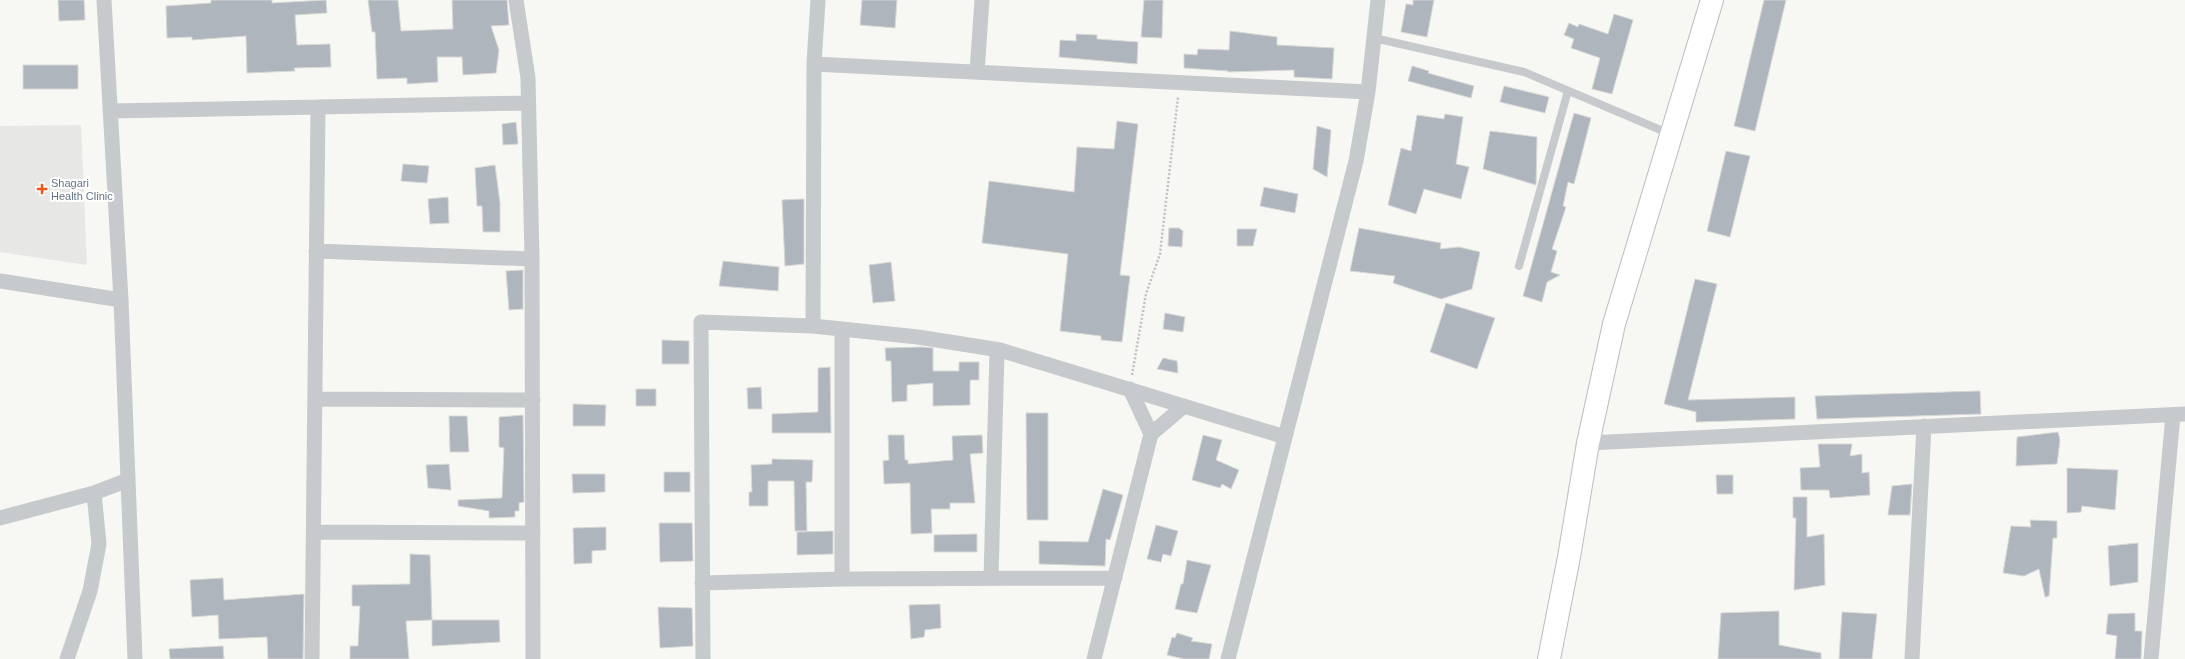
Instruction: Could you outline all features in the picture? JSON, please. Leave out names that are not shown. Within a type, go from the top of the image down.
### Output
[{"type":"main road","points":[[1549,659],[1569,557],[1588,443],[1614,324],[1712,0]]},
{"type":"street","points":[[104,0],[121,300],[135,659]]},
{"type":"street","points":[[516,0],[528,78],[532,259],[533,659]]},
{"type":"street","points":[[813,326],[814,64],[818,0]]},
{"type":"street","points":[[977,72],[982,0]]},
{"type":"street","points":[[1228,659],[1356,161],[1368,92],[1374,38],[1375,1]]},
{"type":"street","points":[[814,64],[1368,92]]},
{"type":"street","points":[[110,111],[528,103]]},
{"type":"street","points":[[312,659],[318,107]]},
{"type":"street","points":[[316,251],[532,259]]},
{"type":"street","points":[[0,281],[121,300]]},
{"type":"street","points":[[702,659],[701,322],[813,326],[918,337],[1000,350],[1285,437]]},
{"type":"street","points":[[842,329],[842,580]]},
{"type":"street","points":[[991,578],[997,350]]},
{"type":"street","points":[[1130,389],[1151,434]]},
{"type":"street","points":[[315,399],[533,400]]},
{"type":"street","points":[[1094,659],[1151,434],[1184,406]]},
{"type":"street","points":[[1588,443],[2179,415],[2151,659]]},
{"type":"street","points":[[1912,659],[1924,426]]},
{"type":"street","points":[[0,518],[94,493],[128,480]]},
{"type":"street","points":[[67,659],[90,591],[99,544],[94,493]]},
{"type":"street","points":[[314,532],[533,533]]},
{"type":"street","points":[[702,583],[991,578],[1115,578]]},
{"type":"lane","points":[[1374,38],[1524,72],[1672,135]]},
{"type":"lane","points":[[1519,266],[1568,91]]},
{"type":"path","points":[[1130,389],[1146,294],[1160,254],[1180,82]]},
{"type":"shaded area","name":"Shagari Health Clinic","points":[[81,125],[87,265],[0,252],[0,126]]},
{"type":"building","points":[[58,0],[84,0],[85,20],[59,21]]},
{"type":"building","points":[[211,0],[272,0],[272,3],[326,0],[327,13],[295,15],[297,45],[330,44],[331,67],[294,68],[295,71],[247,73],[246,36],[192,40],[192,37],[167,38],[166,6],[211,3]]},
{"type":"building","points":[[368,0],[398,0],[401,31],[453,29],[452,0],[507,0],[509,25],[491,26],[499,50],[496,73],[463,75],[462,57],[437,57],[438,82],[407,84],[407,78],[377,79],[375,32],[372,32]]},
{"type":"building","points":[[862,0],[897,0],[895,28],[860,25]]},
{"type":"building","points":[[1144,0],[1163,0],[1162,38],[1141,37]]},
{"type":"building","points":[[1413,0],[1434,0],[1427,37],[1401,32],[1406,4],[1413,5]]},
{"type":"building","points":[[1764,0],[1786,0],[1755,131],[1734,126]]},
{"type":"building","points":[[1614,14],[1633,20],[1612,94],[1592,89],[1600,58],[1571,48],[1574,39],[1564,35],[1569,23],[1578,27],[1579,24],[1608,34]]},
{"type":"building","points":[[1230,31],[1277,37],[1277,45],[1334,48],[1332,79],[1294,77],[1294,70],[1228,72],[1184,68],[1184,54],[1197,55],[1198,49],[1229,50]]},
{"type":"building","points":[[1076,34],[1097,35],[1097,39],[1138,42],[1137,64],[1059,57],[1060,40],[1076,41]]},
{"type":"building","points":[[23,65],[78,65],[78,89],[23,89]]},
{"type":"building","points":[[1412,66],[1429,71],[1428,73],[1474,86],[1471,98],[1408,81]]},
{"type":"building","points":[[1504,86],[1549,97],[1545,113],[1500,102]]},
{"type":"building","points":[[1574,113],[1591,118],[1574,184],[1568,182],[1563,206],[1566,207],[1552,249],[1557,251],[1551,272],[1560,275],[1547,282],[1542,302],[1523,296]]},
{"type":"building","points":[[1445,114],[1463,117],[1456,164],[1469,167],[1461,199],[1424,189],[1416,214],[1388,205],[1401,148],[1411,151],[1417,115],[1444,119]]},
{"type":"building","points":[[1117,121],[1138,124],[1120,275],[1130,276],[1122,342],[1101,340],[1101,336],[1060,331],[1068,254],[982,243],[989,181],[1074,192],[1077,147],[1114,149]]},
{"type":"building","points":[[516,122],[518,144],[503,145],[502,124]]},
{"type":"building","points":[[1317,126],[1331,130],[1327,177],[1313,169]]},
{"type":"building","points":[[1490,131],[1537,137],[1536,185],[1483,169]]},
{"type":"building","points":[[1726,151],[1750,156],[1730,237],[1707,231]]},
{"type":"building","points":[[403,164],[429,166],[427,183],[401,181]]},
{"type":"building","points":[[495,165],[500,203],[500,232],[483,232],[482,206],[477,206],[475,168]]},
{"type":"building","points":[[1264,187],[1298,194],[1295,213],[1260,206]]},
{"type":"building","points":[[448,197],[449,223],[430,224],[428,199]]},
{"type":"building","points":[[804,199],[804,264],[785,266],[782,200]]},
{"type":"building","points":[[1169,228],[1179,228],[1183,231],[1182,247],[1168,246]]},
{"type":"building","points":[[1359,228],[1441,243],[1440,249],[1459,247],[1480,252],[1472,289],[1441,299],[1393,283],[1395,276],[1350,271]]},
{"type":"building","points":[[1237,229],[1257,229],[1253,246],[1237,246]]},
{"type":"building","points":[[723,261],[779,267],[778,291],[719,286]]},
{"type":"building","points":[[891,262],[895,301],[873,303],[869,265]]},
{"type":"building","points":[[523,270],[523,309],[509,310],[506,271]]},
{"type":"building","points":[[1695,279],[1717,284],[1688,400],[1795,397],[1795,419],[1696,422],[1696,412],[1664,404]]},
{"type":"building","points":[[1446,303],[1495,318],[1477,369],[1430,352]]},
{"type":"building","points":[[1165,313],[1185,317],[1183,332],[1163,329]]},
{"type":"building","points":[[662,340],[689,341],[689,364],[662,364]]},
{"type":"building","points":[[885,348],[933,348],[933,371],[959,371],[959,362],[979,362],[979,380],[970,380],[970,405],[933,406],[933,383],[907,385],[907,401],[892,402],[891,361],[886,361]]},
{"type":"building","points":[[1163,358],[1177,361],[1178,373],[1157,369]]},
{"type":"building","points":[[830,367],[831,433],[772,433],[772,414],[818,412],[818,368]]},
{"type":"building","points":[[761,387],[762,409],[748,409],[747,388]]},
{"type":"building","points":[[636,389],[656,389],[656,406],[636,406]]},
{"type":"building","points":[[1980,391],[1981,414],[1817,419],[1815,396]]},
{"type":"building","points":[[573,404],[606,405],[605,426],[573,426]]},
{"type":"building","points":[[1026,413],[1048,413],[1048,520],[1027,520]]},
{"type":"building","points":[[523,415],[524,502],[519,503],[519,511],[515,511],[515,517],[489,518],[489,511],[458,506],[458,500],[502,498],[504,448],[499,447],[499,417]]},
{"type":"building","points":[[449,416],[467,416],[469,452],[450,452]]},
{"type":"building","points":[[2058,432],[2060,440],[2057,464],[2016,466],[2017,437]]},
{"type":"building","points":[[888,435],[904,435],[905,460],[908,460],[908,464],[953,460],[952,436],[982,435],[983,453],[970,454],[975,503],[950,503],[950,509],[931,509],[932,533],[911,534],[910,483],[884,484],[883,461],[889,460]]},
{"type":"building","points":[[1203,435],[1222,440],[1216,460],[1239,470],[1231,489],[1222,484],[1220,488],[1192,480]]},
{"type":"building","points":[[1818,444],[1852,444],[1850,456],[1862,454],[1862,473],[1869,472],[1870,495],[1830,498],[1829,490],[1801,490],[1800,468],[1820,467]]},
{"type":"building","points":[[772,459],[813,460],[812,482],[806,482],[807,531],[795,531],[794,481],[768,481],[768,506],[749,506],[749,492],[752,492],[751,465],[772,464]]},
{"type":"building","points":[[449,464],[451,490],[428,488],[426,465]]},
{"type":"building","points":[[2067,468],[2118,470],[2115,510],[2082,506],[2081,512],[2067,513]]},
{"type":"building","points":[[664,472],[690,472],[690,492],[664,492]]},
{"type":"building","points":[[572,474],[605,474],[605,492],[573,493]]},
{"type":"building","points":[[1716,475],[1733,475],[1733,494],[1717,494]]},
{"type":"building","points":[[1912,484],[1910,515],[1888,515],[1892,486]]},
{"type":"building","points":[[1103,489],[1123,495],[1110,540],[1106,539],[1105,566],[1039,564],[1039,541],[1088,542]]},
{"type":"building","points":[[1793,497],[1807,497],[1807,537],[1824,534],[1825,585],[1794,590],[1796,518],[1793,518]]},
{"type":"building","points":[[2030,520],[2057,521],[2057,538],[2053,538],[2049,596],[2045,597],[2039,569],[2024,576],[2003,573],[2011,526],[2031,527]]},
{"type":"building","points":[[659,523],[692,523],[693,561],[660,562]]},
{"type":"building","points":[[1156,525],[1178,531],[1171,556],[1163,554],[1161,562],[1147,559]]},
{"type":"building","points":[[606,527],[606,550],[592,551],[592,563],[574,564],[573,528]]},
{"type":"building","points":[[833,531],[833,554],[797,555],[797,532]]},
{"type":"building","points":[[977,534],[977,552],[934,552],[934,535]]},
{"type":"building","points":[[2138,543],[2138,582],[2110,586],[2108,546]]},
{"type":"building","points":[[410,554],[430,555],[432,620],[406,621],[409,659],[350,659],[350,646],[358,646],[360,606],[352,606],[352,585],[410,584]]},
{"type":"building","points":[[1187,560],[1211,565],[1197,613],[1175,609],[1181,584],[1183,584]]},
{"type":"building","points":[[223,578],[224,600],[304,594],[303,659],[268,659],[267,637],[219,639],[218,615],[192,617],[190,580]]},
{"type":"building","points":[[940,604],[941,628],[925,630],[924,637],[911,639],[909,605]]},
{"type":"building","points":[[658,607],[692,608],[693,646],[660,648]]},
{"type":"building","points":[[1779,611],[1779,645],[1821,653],[1821,659],[1718,659],[1721,613]]},
{"type":"building","points":[[1842,612],[1877,614],[1872,659],[1839,659]]},
{"type":"building","points":[[2135,613],[2135,631],[2142,631],[2141,659],[2115,659],[2117,636],[2106,634],[2108,614]]},
{"type":"building","points":[[432,620],[499,620],[500,642],[432,646]]},
{"type":"building","points":[[1177,633],[1193,638],[1191,641],[1212,644],[1209,659],[1184,659],[1167,655],[1172,637],[1175,638]]},
{"type":"building","points":[[223,646],[224,659],[170,659],[169,649]]},
{"type":"place","name":"Shagari Health Clinic","points":[[42,189]]}]
